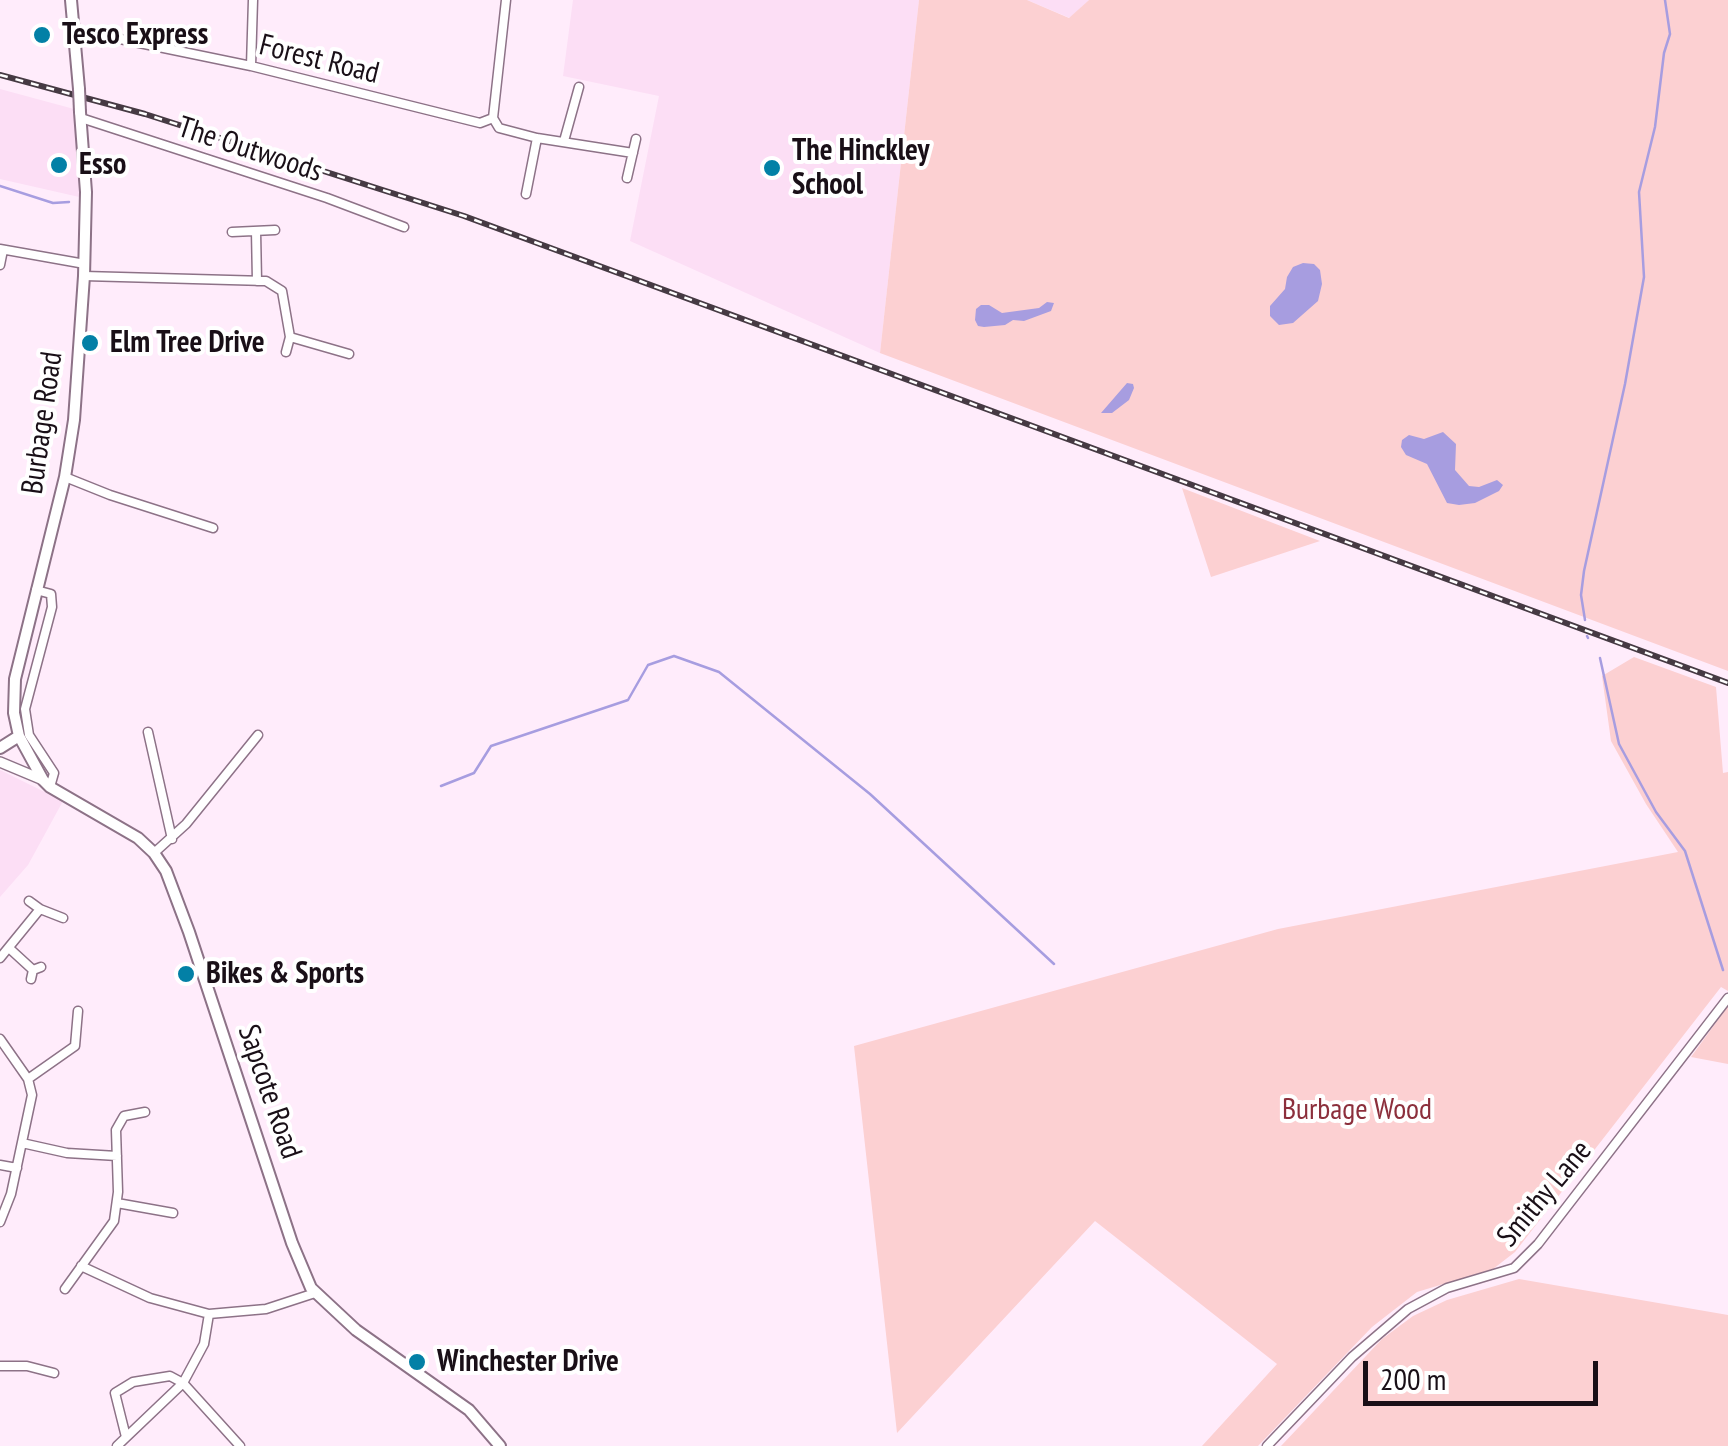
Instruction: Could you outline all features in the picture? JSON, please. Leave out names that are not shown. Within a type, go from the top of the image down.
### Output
[{"type":"main road","name":"Burbage Road","points":[[19,736],[14,713],[15,678],[65,476],[74,420],[86,192],[72,0]]},
{"type":"main road","points":[[0,748],[19,736],[47,783]]},
{"type":"main road","name":"Sapcote Road","points":[[47,783],[138,838],[154,853],[170,881],[292,1243],[315,1293],[356,1330],[469,1410],[500,1446]]},
{"type":"street","points":[[251,66],[253,0]]},
{"type":"street","points":[[506,0],[493,118],[500,128],[633,154]]},
{"type":"street","name":"Forest Road","points":[[74,32],[251,66],[480,124],[493,118]]},
{"type":"street","points":[[564,140],[579,87]]},
{"type":"street","name":"The Outwoods","points":[[80,115],[404,227]]},
{"type":"street","points":[[526,194],[537,138]]},
{"type":"street","points":[[627,178],[636,139]]},
{"type":"street","points":[[232,232],[275,230]]},
{"type":"street","points":[[256,231],[257,281]]},
{"type":"street","points":[[0,265],[2,249],[84,270],[266,282],[282,291],[290,337],[286,352]]},
{"type":"street","points":[[290,337],[349,354]]},
{"type":"street","points":[[65,476],[115,497],[212,528]]},
{"type":"street","points":[[0,762],[47,783],[54,773],[29,735],[26,709],[52,608],[50,594],[36,590]]},
{"type":"street","points":[[148,732],[172,839]]},
{"type":"street","points":[[154,853],[172,839],[258,735]]},
{"type":"street","points":[[29,901],[40,910],[63,918]]},
{"type":"street","points":[[0,958],[40,910]]},
{"type":"street","points":[[9,948],[35,972]]},
{"type":"street","name":"Smithy Lane","points":[[1267,1446],[1352,1357],[1408,1308],[1447,1288],[1514,1268],[1538,1244],[1728,998]]},
{"type":"street","points":[[28,1079],[75,1046],[78,1011]]},
{"type":"street","points":[[0,1040],[28,1079],[32,1102],[0,1222]]},
{"type":"street","points":[[65,1289],[114,1221],[116,1130],[124,1116],[145,1112]]},
{"type":"street","points":[[22,1142],[67,1153],[116,1156]]},
{"type":"street","points":[[0,1165],[17,1168]]},
{"type":"street","points":[[117,1202],[173,1213]]},
{"type":"street","points":[[82,1266],[150,1298],[209,1314],[266,1309],[315,1293]]},
{"type":"street","points":[[116,1446],[183,1384],[204,1344],[209,1314]]},
{"type":"street","points":[[0,1366],[27,1366],[54,1373]]},
{"type":"street","points":[[126,1437],[115,1398],[118,1388],[170,1376],[183,1384],[240,1446]]},
{"type":"shaded area","name":"The Hinckley School","points":[[573,0],[919,0],[880,353],[630,241],[659,96],[563,76]]},
{"type":"shaded area","points":[[1027,0],[1089,0],[1070,18]]},
{"type":"shaded area","points":[[0,89],[74,109],[88,199],[0,179]]},
{"type":"shaded area","points":[[1314,264],[1320,270],[1318,301],[1293,323],[1279,325],[1270,316],[1270,306],[1285,289],[1293,267]]},
{"type":"shaded area","points":[[1047,302],[1054,303],[1051,311],[1024,321],[984,327],[975,320],[976,309],[981,305],[1002,313],[1039,308]]},
{"type":"shaded area","points":[[1127,383],[1134,388],[1129,400],[1112,413],[1101,413]]},
{"type":"shaded area","points":[[1443,432],[1456,444],[1455,470],[1469,486],[1479,487],[1497,480],[1503,485],[1499,491],[1475,503],[1447,503],[1427,464],[1406,455],[1401,447],[1402,440],[1409,435],[1424,439]]},
{"type":"shaded area","points":[[0,770],[63,801],[28,865],[0,897]]},
{"type":"green space","points":[[919,0],[1027,0],[1069,18],[1089,0],[1728,0],[1728,671],[880,353]]},
{"type":"green space","points":[[1182,488],[1320,541],[1211,577]]},
{"type":"green space","name":"Burbage Wood","points":[[1634,657],[1716,687],[1723,773],[1728,772],[1728,991],[1721,987],[1515,1252],[1493,1269],[1417,1292],[1372,1327],[1258,1446],[1202,1446],[1277,1364],[1095,1221],[897,1433],[854,1046],[1278,929],[1678,852],[1611,741],[1602,676]]},
{"type":"green space","points":[[1728,1006],[1728,1064],[1691,1057]]},
{"type":"green space","points":[[1519,1279],[1728,1315],[1728,1446],[1281,1446],[1382,1339],[1413,1316],[1447,1300]]},
{"type":"waterway","points":[[1585,620],[1581,595],[1584,571],[1644,277],[1639,192],[1655,127],[1670,34],[1665,0]]},
{"type":"waterway","points":[[0,186],[53,203],[69,202]]},
{"type":"waterway","points":[[441,786],[474,773],[491,746],[628,700],[648,665],[674,656],[719,672],[870,794],[1054,964]]},
{"type":"waterway","points":[[1600,658],[1619,744],[1656,812],[1685,851],[1723,970]]},
{"type":"railway","points":[[0,75],[145,114],[464,216],[1728,683]]},
{"type":"place","name":"Tesco Express","points":[[42,35]]},
{"type":"place","name":"Esso","points":[[59,165]]},
{"type":"place","name":"The Hinckley School","points":[[772,168]]},
{"type":"place","name":"Elm Tree Drive","points":[[90,343]]},
{"type":"place","name":"Bikes & Sports","points":[[186,974]]},
{"type":"place","name":"Winchester Drive","points":[[417,1362]]}]
